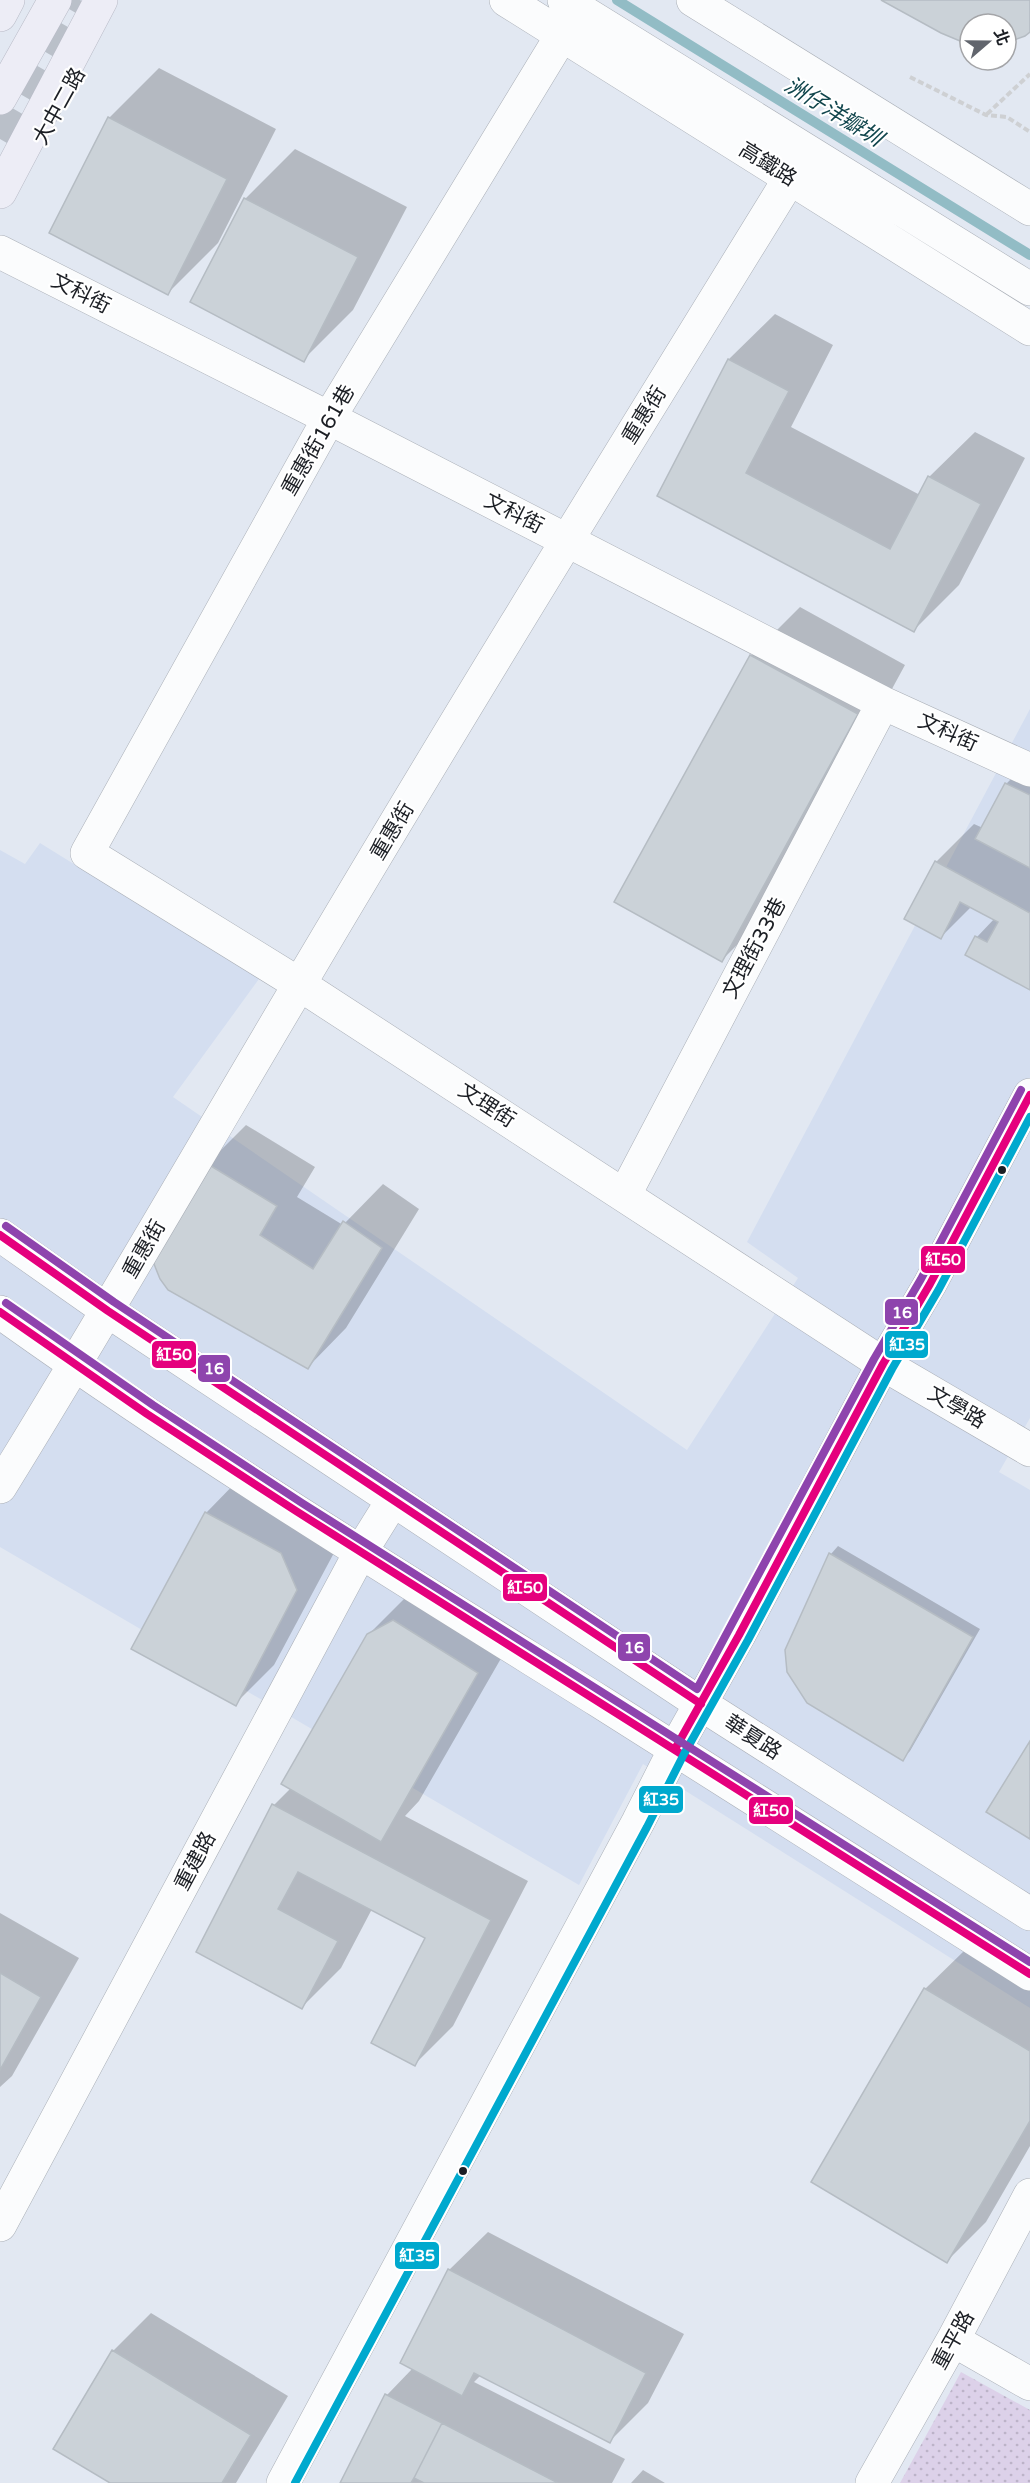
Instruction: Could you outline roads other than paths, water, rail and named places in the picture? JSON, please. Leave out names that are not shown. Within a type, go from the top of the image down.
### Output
[{"type":"highway","points":[[0,15],[8,0]]},
{"type":"highway","points":[[0,98],[55,0]]},
{"type":"highway","points":[[0,192],[101,0]]},
{"type":"street","name":"大中二路","points":[[0,212],[119,0]]},
{"type":"street","name":"高鐵路","points":[[506,0],[1030,329]]},
{"type":"street","name":"高鐵路","points":[[564,0],[1030,289]]},
{"type":"street","points":[[693,0],[1030,209]]},
{"type":"street","name":"重惠街161巷","points":[[87,853],[329,418],[562,35]]},
{"type":"street","name":"重惠街","points":[[0,1487],[108,1311],[299,984],[567,540],[790,178]]},
{"type":"street","name":"文科街","points":[[0,252],[329,418],[883,703],[1030,770]]},
{"type":"street","name":"文理街33巷","points":[[625,1194],[883,703]]},
{"type":"street","name":"文理街","points":[[87,853],[299,984],[883,1364]]},
{"type":"street","points":[[283,2483],[675,1749],[883,1364],[930,1284],[1030,1095]]},
{"type":"street","name":"華夏路","points":[[0,1235],[108,1311],[701,1704],[1030,1914]]},
{"type":"street","points":[[0,1312],[75,1366],[360,1553],[1030,1974]]},
{"type":"street","name":"文學路","points":[[883,1364],[1030,1450]]},
{"type":"street","name":"重建路","points":[[0,2225],[360,1553],[393,1500]]},
{"type":"street","name":"重平路","points":[[872,2483],[954,2340],[1030,2195]]},
{"type":"street","points":[[954,2340],[1030,2384]]},
{"type":"waterway","name":"洲仔洋瓣圳","points":[[617,0],[1030,255]]},
{"type":"tunnel","points":[[0,139],[80,0]]}]
